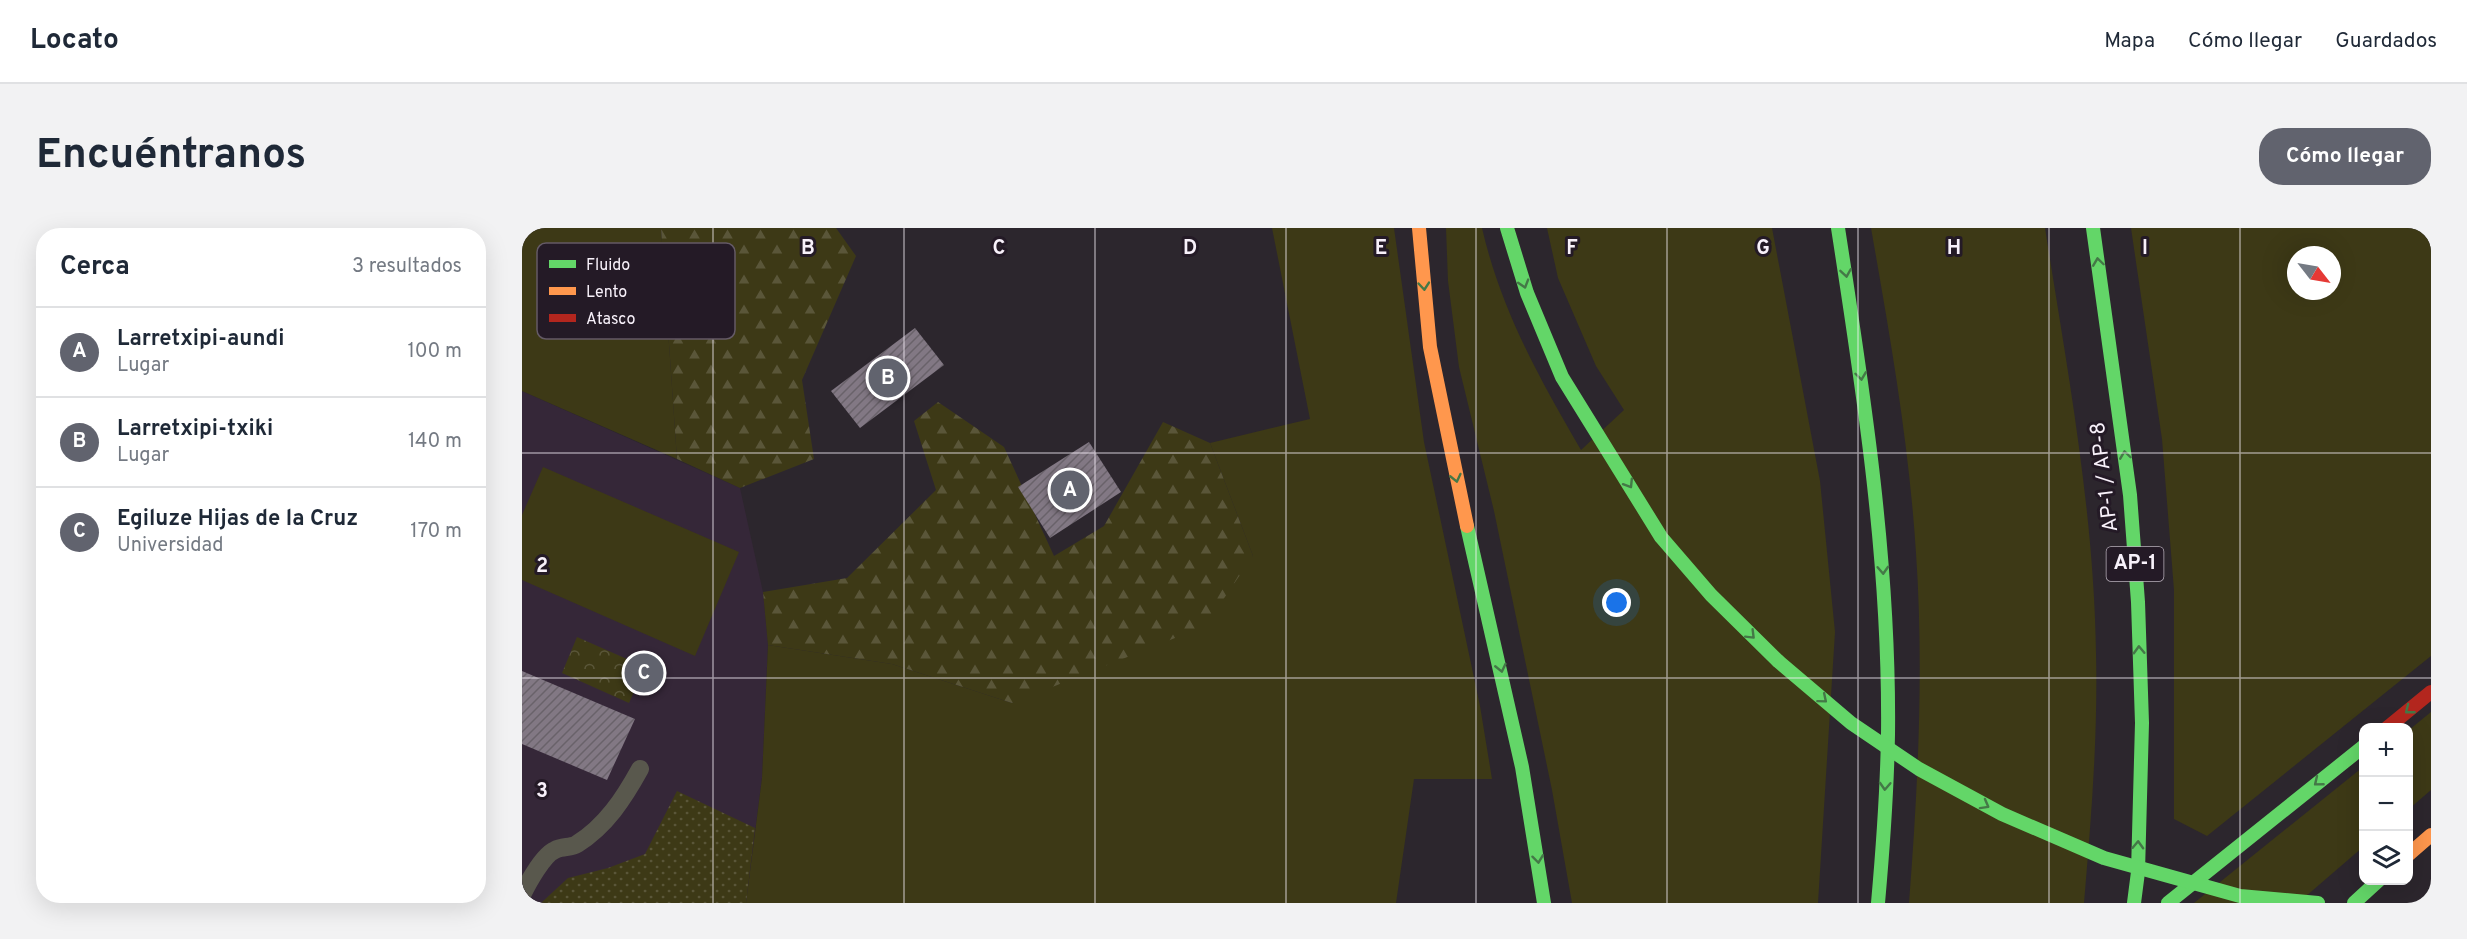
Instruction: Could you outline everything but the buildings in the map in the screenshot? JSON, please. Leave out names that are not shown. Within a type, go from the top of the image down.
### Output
[{"type":"highway","points":[[1419,228],[1429,342],[1442,416],[1508,696],[1537,847],[1544,903]]},
{"type":"highway","points":[[1507,228],[1527,293],[1562,377],[1661,537],[1711,595],[1778,661],[1851,723],[1919,769],[2001,814],[2104,858],[2240,896],[2318,903]]},
{"type":"highway","points":[[1838,228],[1853,318],[1882,560],[1887,665],[1886,768],[1878,903]]},
{"type":"highway","name":"AP-1 / AP-8","points":[[2093,228],[2130,495],[2138,602],[2142,723],[2138,872],[2134,903]]},
{"type":"highway","points":[[2393,723],[2431,692]]},
{"type":"highway","points":[[2168,903],[2359,750]]},
{"type":"highway","points":[[2413,851],[2431,835]]},
{"type":"highway","points":[[2354,903],[2374,885]]},
{"type":"lane","points":[[522,895],[530,878],[553,850],[575,846],[609,816],[625,797],[640,769]]},
{"type":"shaded area","points":[[522,391],[740,488],[763,592],[768,645],[762,778],[746,903],[522,903]]},
{"type":"green space","points":[[522,228],[661,228],[662,243],[537,243],[537,339],[669,339],[677,459],[522,391]]},
{"type":"green space","points":[[661,228],[836,228],[856,256],[802,380],[814,459],[740,488],[677,459],[669,339],[735,339],[735,243],[662,243]]},
{"type":"green space","points":[[1272,228],[1394,228],[1424,442],[1480,706],[1492,779],[1414,779],[1396,903],[746,903],[762,778],[768,645],[892,664],[1012,703],[1253,556],[1210,443],[1310,419]]},
{"type":"green space","points":[[1446,228],[1482,228],[1500,287],[1523,343],[1581,450],[1624,410],[1596,366],[1558,278],[1547,228],[1772,228],[1820,481],[1835,632],[1818,903],[1572,903],[1552,790],[1494,511],[1459,367],[1448,281]]},
{"type":"green space","points":[[1871,228],[2045,228],[2078,439],[2094,599],[2095,747],[2084,903],[1909,903],[1920,684],[1916,553],[1904,430]]},
{"type":"green space","points":[[2131,228],[2431,228],[2431,656],[2207,836],[2174,819],[2174,590],[2162,439]]},
{"type":"green space","points":[[938,402],[1004,447],[1054,556],[1104,526],[1163,422],[1210,443],[1253,556],[1205,626],[1012,703],[892,664],[768,645],[763,592],[847,578],[936,490],[914,421]]},
{"type":"green space","points":[[543,467],[739,552],[695,656],[522,580],[522,515]]},
{"type":"green space","points":[[577,637],[645,667],[629,703],[562,673]]},
{"type":"green space","points":[[2431,712],[2431,790],[2413,806],[2413,777],[2413,727]]},
{"type":"green space","points":[[2359,770],[2359,850],[2298,903],[2194,903]]},
{"type":"green space","points":[[677,791],[755,828],[746,903],[541,903],[568,878],[608,868],[645,854]]},
{"type":"traffic: fast","points":[[1507,228],[1527,293],[1562,377],[1661,537],[1711,595],[1778,661]]},
{"type":"traffic: fast","points":[[1838,228],[1874,480],[1885,608],[1888,735],[1878,903]]},
{"type":"traffic: fast","points":[[2093,228],[2130,495],[2138,602],[2142,723],[2138,872],[2134,903]]},
{"type":"traffic: fast","points":[[1467,526],[1522,767],[1544,903]]},
{"type":"traffic: fast","points":[[1778,661],[1851,723],[1919,769],[2002,814],[2104,858],[2240,896],[2318,903]]},
{"type":"traffic: fast","points":[[2168,903],[2359,750]]},
{"type":"traffic: fast","points":[[2354,903],[2374,885]]},
{"type":"traffic: slow","points":[[1419,228],[1430,347],[1467,526]]},
{"type":"traffic: slow","points":[[2413,851],[2431,835]]},
{"type":"traffic: jam","points":[[2393,723],[2431,692]]},
{"type":"place","name":"Larretxipi-txiki","points":[[888,378]]},
{"type":"place","name":"Larretxipi-aundi","points":[[1070,490]]},
{"type":"place","name":"Egiluze Hijas de la Cruz","points":[[644,673]]}]
